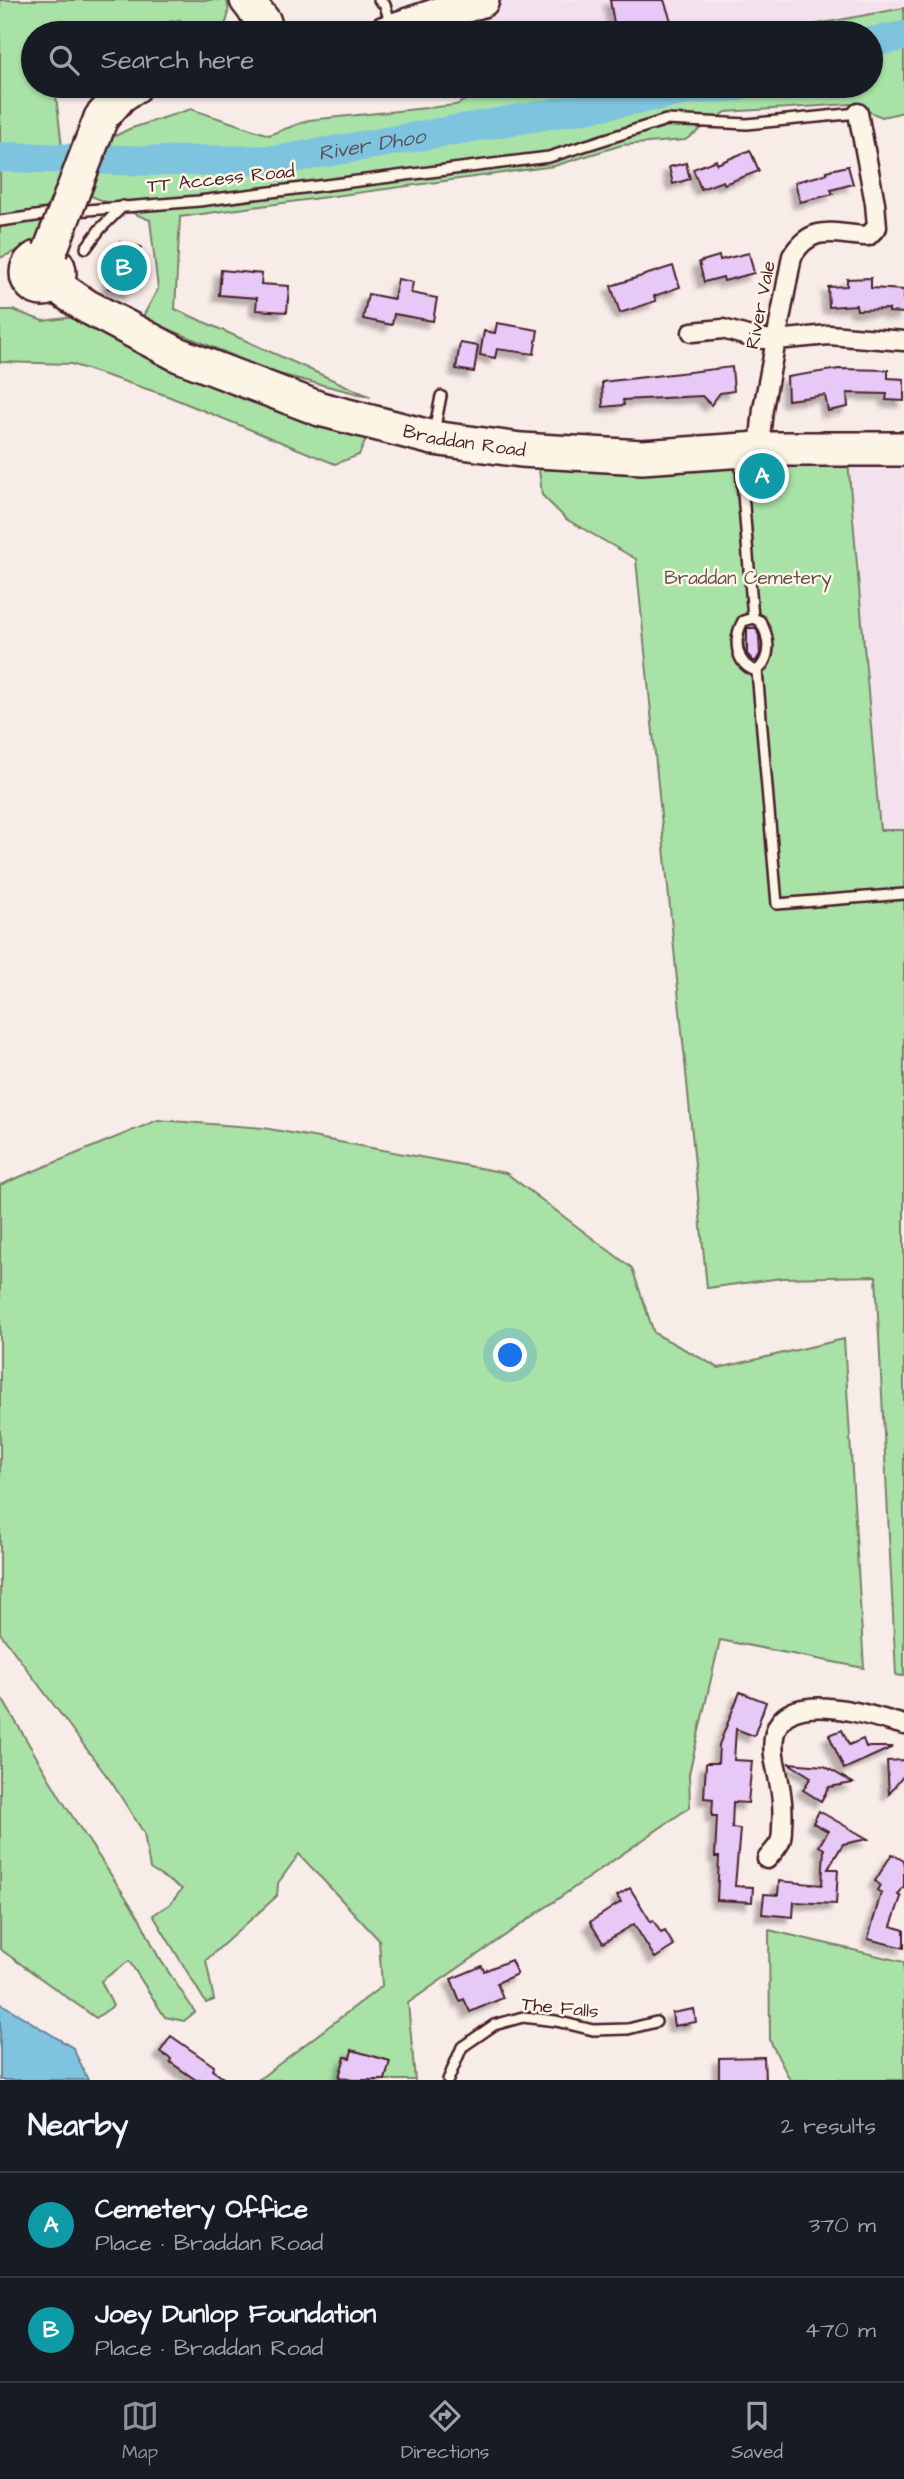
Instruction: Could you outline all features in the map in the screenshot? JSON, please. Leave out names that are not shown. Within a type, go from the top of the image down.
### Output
[{"type":"highway","points":[[247,0],[263,21]]},
{"type":"highway","points":[[421,21],[482,0]]},
{"type":"highway","points":[[36,270],[101,118],[118,98]]},
{"type":"highway","name":"Braddan Road","points":[[36,270],[86,306],[179,355],[320,409],[433,438],[521,450],[642,457],[749,450],[904,449]]},
{"type":"street","name":"River Vale","points":[[749,450],[763,409],[792,256],[797,247],[805,239],[828,231],[868,236],[877,227],[858,113]]},
{"type":"street","points":[[692,332],[723,329],[754,338],[776,340],[829,335],[904,341]]},
{"type":"street","points":[[767,1859],[788,1845],[774,1743],[778,1725],[783,1717],[802,1708],[829,1708],[904,1725]]},
{"type":"lane","points":[[379,0],[385,5],[387,21]]},
{"type":"lane","name":"TT Access Road","points":[[0,221],[123,206],[199,201],[550,157],[666,120],[747,124],[858,113]]},
{"type":"lane","points":[[86,248],[123,206]]},
{"type":"lane","points":[[433,438],[441,396]]},
{"type":"lane","points":[[749,450],[753,618]]},
{"type":"lane","points":[[753,618],[760,621],[767,633],[767,657],[764,665],[757,671],[747,668],[739,660],[738,638],[743,621],[753,618]]},
{"type":"lane","points":[[757,671],[777,904],[904,894]]},
{"type":"lane","name":"The Falls","points":[[448,2080],[462,2048],[494,2025],[523,2017],[593,2030],[628,2029],[656,2022]]},
{"type":"shaded area","points":[[492,0],[904,0],[904,8],[834,21],[463,21],[459,11]]},
{"type":"shaded area","points":[[904,460],[904,830],[880,831],[848,461]]},
{"type":"green space","points":[[0,0],[227,0],[226,21],[21,21],[21,98],[56,98],[66,183],[45,229],[30,245],[0,258]]},
{"type":"green space","points":[[904,8],[904,112],[882,117],[850,104],[726,112],[685,140],[622,145],[554,166],[180,217],[175,309],[371,397],[275,373],[142,318],[158,289],[150,220],[91,196],[111,138],[129,129],[191,109],[269,135],[309,120],[456,105],[469,98],[883,98],[883,21],[834,21]]},
{"type":"green space","points":[[0,310],[13,310],[43,321],[74,317],[368,435],[359,455],[335,464],[165,395],[71,364],[0,362]]},
{"type":"green space","name":"Braddan Cemetery","points":[[848,461],[880,830],[904,830],[904,1676],[896,1675],[876,1276],[782,1278],[707,1288],[636,559],[566,519],[542,495],[539,469],[734,468]]},
{"type":"green space","points":[[158,1120],[264,1128],[506,1173],[632,1268],[654,1333],[719,1368],[844,1339],[864,1668],[720,1640],[689,1774],[690,1807],[408,2003],[415,2080],[258,2080],[382,1986],[379,1940],[299,1854],[278,1883],[277,1896],[206,1960],[214,2000],[206,2003],[153,1915],[170,1904],[182,1889],[150,1869],[144,1833],[112,1783],[0,1633],[0,1185]]},
{"type":"green space","points":[[0,1695],[63,1802],[140,1919],[158,1956],[195,2012],[184,2021],[165,2017],[129,1961],[101,1981],[113,2006],[96,2018],[0,1949]]},
{"type":"green space","points":[[769,1930],[904,1962],[904,2080],[790,2080],[770,2041]]},
{"type":"water","points":[[0,2003],[73,2048],[88,2080],[0,2080]]},
{"type":"building","points":[[610,0],[664,0],[671,21],[614,21]]},
{"type":"building","points":[[750,150],[759,171],[701,189],[693,169],[716,160],[717,164]]},
{"type":"building","points":[[686,163],[690,179],[673,184],[669,167]]},
{"type":"building","points":[[848,166],[853,184],[831,190],[833,194],[800,202],[795,182]]},
{"type":"building","points":[[119,242],[141,247],[130,293],[108,288]]},
{"type":"building","points":[[749,253],[754,273],[724,281],[723,277],[704,282],[699,262],[719,256],[720,260]]},
{"type":"building","points":[[673,266],[680,287],[654,296],[656,301],[620,313],[611,286]]},
{"type":"building","points":[[221,270],[262,274],[261,284],[289,286],[287,312],[256,310],[257,298],[219,295]]},
{"type":"building","points":[[871,278],[871,288],[904,290],[904,313],[889,312],[889,309],[857,310],[856,305],[829,307],[828,287],[847,286],[847,279]]},
{"type":"building","points":[[398,279],[413,282],[411,293],[437,298],[433,321],[394,314],[392,325],[363,319],[368,294],[394,299]]},
{"type":"building","points":[[497,323],[538,330],[534,354],[497,349],[495,358],[480,355],[484,331],[495,333]]},
{"type":"building","points":[[460,343],[478,346],[474,372],[456,369]]},
{"type":"building","points":[[732,367],[734,391],[720,393],[711,405],[702,396],[623,400],[624,405],[603,407],[602,382]]},
{"type":"building","points":[[839,369],[888,370],[888,378],[904,379],[904,401],[886,400],[887,394],[847,393],[848,407],[828,411],[825,395],[788,400],[787,377]]},
{"type":"building","points":[[747,628],[756,628],[759,636],[760,654],[756,661],[747,654]]},
{"type":"building","points":[[740,1692],[766,1702],[754,1736],[736,1729],[734,1760],[752,1761],[748,1803],[733,1802],[732,1828],[740,1829],[735,1886],[753,1887],[752,1902],[717,1900],[717,1816],[712,1816],[713,1799],[704,1798],[706,1763],[718,1763],[719,1745]]},
{"type":"building","points":[[842,1730],[849,1745],[863,1739],[866,1747],[893,1747],[844,1769],[829,1735]]},
{"type":"building","points":[[904,1760],[904,1775],[889,1794],[887,1761]]},
{"type":"building","points":[[788,1763],[824,1766],[853,1783],[829,1787],[821,1801],[803,1790],[811,1777]]},
{"type":"building","points":[[819,1811],[868,1839],[843,1844],[828,1869],[838,1869],[836,1904],[794,1902],[793,1917],[762,1914],[764,1894],[778,1895],[779,1881],[822,1885],[824,1849],[819,1846],[828,1831],[813,1823]]},
{"type":"building","points":[[892,1854],[904,1861],[904,1886],[898,1895],[901,1897],[891,1926],[904,1930],[904,1948],[868,1939],[881,1893],[877,1890],[880,1885],[875,1881]]},
{"type":"building","points":[[630,1888],[651,1922],[653,1920],[661,1933],[665,1931],[674,1946],[655,1958],[634,1924],[603,1943],[590,1922],[621,1902],[617,1896]]},
{"type":"building","points":[[511,1960],[517,1974],[497,1983],[503,1998],[470,2012],[464,1999],[460,2001],[451,1979],[482,1966],[484,1971]]},
{"type":"building","points":[[694,2009],[696,2022],[674,2026],[672,2013]]},
{"type":"building","points":[[171,2036],[214,2066],[212,2070],[226,2080],[196,2080],[170,2062],[171,2059],[160,2052]]},
{"type":"building","points":[[352,2050],[390,2061],[385,2080],[352,2080],[339,2077],[345,2057],[350,2058]]},
{"type":"building","points":[[764,2057],[765,2080],[719,2080],[719,2058]]},
{"type":"waterway","name":"River Dhoo","points":[[883,40],[904,36]]},
{"type":"waterway","name":"River Dhoo","points":[[0,157],[159,161],[280,160],[643,98]]},
{"type":"place","name":"Joey Dunlop Foundation","points":[[124,268]]},
{"type":"place","name":"Cemetery Office","points":[[762,476]]}]
